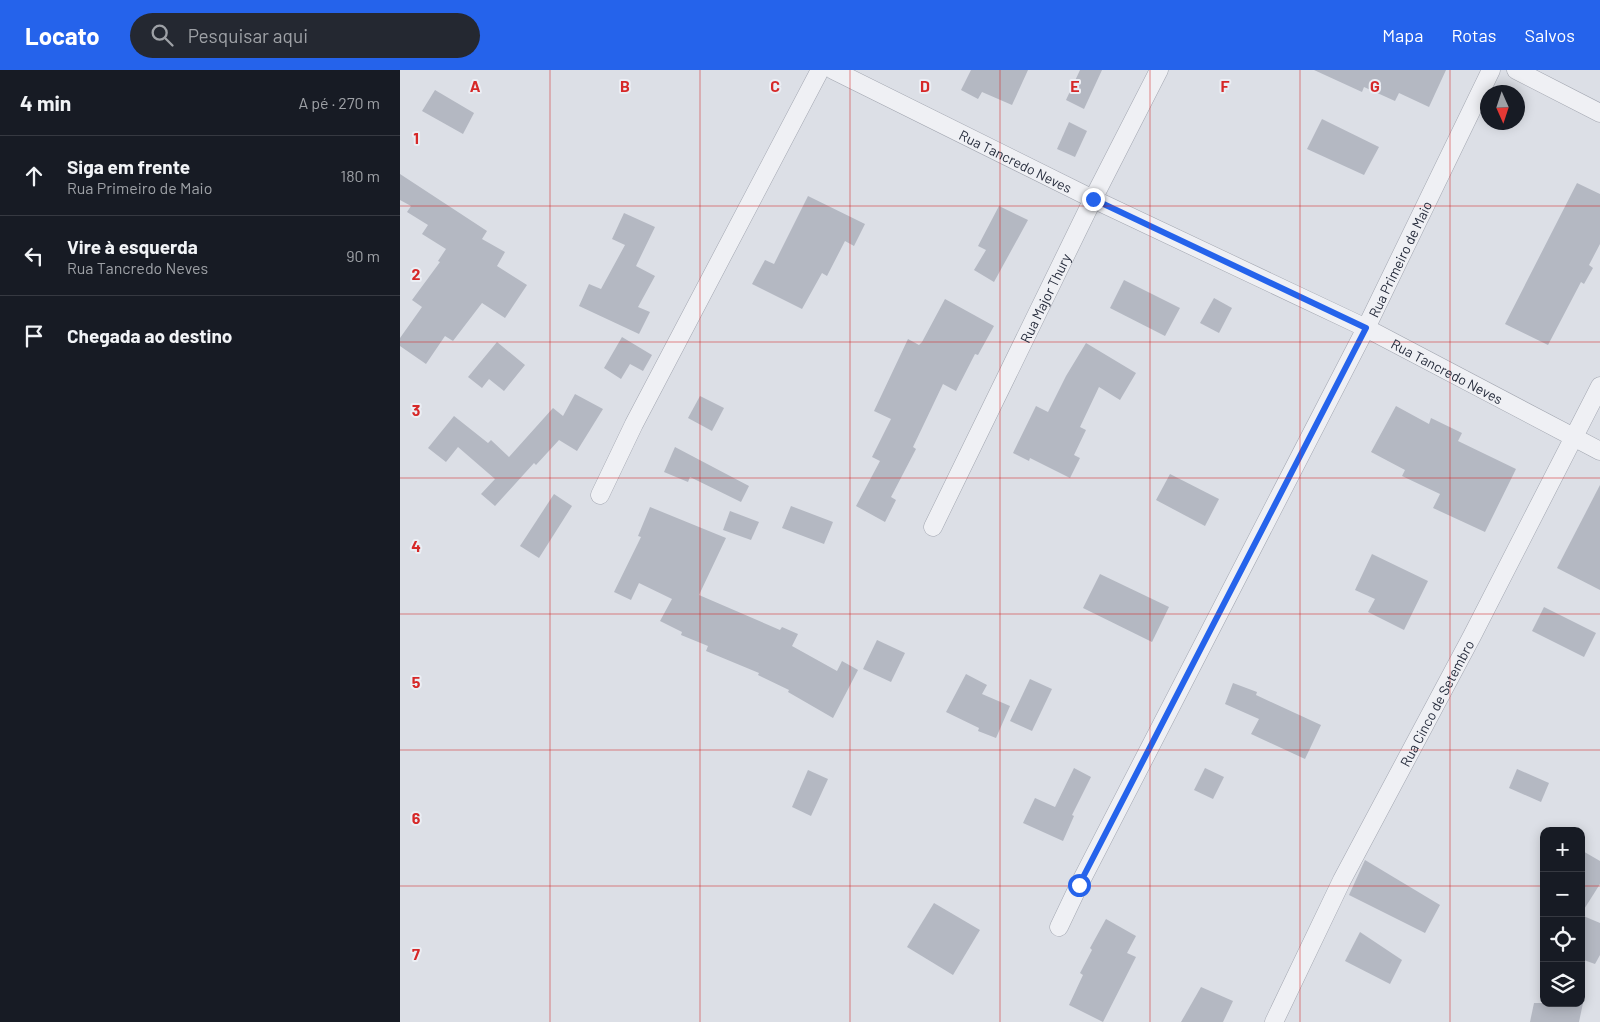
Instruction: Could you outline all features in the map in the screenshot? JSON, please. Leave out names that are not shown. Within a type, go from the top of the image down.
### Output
[{"type":"street","points":[[600,495],[634,424],[820,70]]},
{"type":"street","name":"Rua Tancredo Neves","points":[[833,70],[1093,199],[1366,328],[1600,451]]},
{"type":"street","name":"Rua Major Thury","points":[[933,527],[1093,199],[1159,70]]},
{"type":"street","name":"Rua Primeiro de Maio","points":[[1059,927],[1366,328],[1491,70]]},
{"type":"street","points":[[1516,70],[1600,113]]},
{"type":"street","name":"Rua Cinco de Setembro","points":[[1274,1022],[1342,880],[1472,636],[1600,386]]},
{"type":"building","points":[[971,70],[1028,70],[1012,105],[982,92],[978,99],[961,90]]},
{"type":"building","points":[[1080,70],[1102,70],[1084,109],[1066,100]]},
{"type":"building","points":[[1314,70],[1446,70],[1429,107],[1399,93],[1395,101],[1364,87],[1362,92]]},
{"type":"building","points":[[435,90],[474,113],[463,134],[422,111]]},
{"type":"building","points":[[1322,119],[1379,147],[1364,175],[1307,149]]},
{"type":"building","points":[[1069,122],[1087,131],[1075,157],[1057,149]]},
{"type":"building","points":[[400,174],[487,231],[482,239],[505,252],[497,266],[527,285],[505,318],[482,303],[453,341],[445,336],[426,364],[400,346],[400,338],[422,307],[412,300],[440,262],[438,261],[446,249],[422,234],[428,225],[407,212],[411,206],[400,200]]},
{"type":"building","points":[[1577,183],[1600,194],[1600,244],[1589,265],[1593,268],[1584,284],[1581,282],[1548,345],[1505,324]]},
{"type":"building","points":[[808,196],[865,224],[854,246],[845,241],[827,276],[822,273],[802,309],[752,284],[765,260],[774,264]]},
{"type":"building","points":[[999,206],[1028,220],[994,282],[974,270],[986,250],[978,246]]},
{"type":"building","points":[[624,213],[655,227],[636,266],[655,276],[638,307],[650,312],[639,334],[579,306],[589,284],[601,289],[625,245],[612,239]]},
{"type":"building","points":[[1124,280],[1180,308],[1165,336],[1110,308]]},
{"type":"building","points":[[1214,298],[1232,308],[1219,333],[1200,323]]},
{"type":"building","points":[[945,299],[994,326],[978,355],[975,354],[956,391],[943,384],[913,447],[916,449],[891,497],[896,500],[885,522],[856,506],[880,461],[872,457],[891,419],[874,411],[908,339],[919,345],[922,342]]},
{"type":"building","points":[[622,337],[652,355],[643,371],[630,364],[621,379],[604,368]]},
{"type":"building","points":[[497,342],[525,365],[504,391],[489,379],[482,388],[468,377]]},
{"type":"building","points":[[1086,343],[1136,373],[1120,400],[1099,387],[1080,427],[1086,430],[1074,455],[1080,458],[1070,478],[1030,458],[1029,461],[1013,453],[1036,406],[1048,412],[1066,376]]},
{"type":"building","points":[[575,394],[603,409],[577,451],[559,440],[536,465],[534,463],[495,506],[481,494],[495,479],[458,447],[446,462],[428,448],[454,416],[488,443],[491,440],[509,457],[553,408],[563,416]]},
{"type":"building","points":[[700,396],[724,408],[712,431],[688,418]]},
{"type":"building","points":[[1396,406],[1429,424],[1431,418],[1462,433],[1458,441],[1516,469],[1485,532],[1433,508],[1440,494],[1402,476],[1405,470],[1371,452]]},
{"type":"building","points":[[675,447],[749,486],[741,502],[690,477],[688,482],[664,472]]},
{"type":"building","points":[[1170,474],[1219,499],[1205,526],[1156,500]]},
{"type":"building","points":[[1600,485],[1600,590],[1557,568]]},
{"type":"building","points":[[554,494],[572,506],[539,558],[520,546]]},
{"type":"building","points":[[791,506],[833,522],[824,544],[782,528]]},
{"type":"building","points":[[650,507],[726,538],[699,595],[780,630],[782,627],[798,634],[792,646],[837,671],[842,661],[858,670],[833,718],[788,692],[789,690],[758,675],[759,673],[706,651],[708,646],[681,635],[682,632],[660,621],[672,599],[639,583],[631,600],[614,592],[641,537],[638,536]]},
{"type":"building","points":[[730,511],[759,522],[751,540],[723,530]]},
{"type":"building","points":[[1372,554],[1428,581],[1404,630],[1368,612],[1375,599],[1355,590]]},
{"type":"building","points":[[1100,574],[1169,607],[1152,642],[1083,608]]},
{"type":"building","points":[[1544,607],[1596,633],[1584,657],[1532,631]]},
{"type":"building","points":[[877,640],[905,653],[891,682],[863,669]]},
{"type":"building","points":[[966,674],[987,685],[982,694],[1010,706],[996,738],[978,731],[979,728],[946,712]]},
{"type":"building","points":[[1030,679],[1052,689],[1032,731],[1010,721]]},
{"type":"building","points":[[1233,683],[1257,692],[1256,695],[1321,725],[1305,759],[1251,734],[1259,719],[1225,704]]},
{"type":"building","points":[[1074,768],[1091,777],[1072,815],[1074,816],[1063,841],[1023,823],[1035,798],[1055,807]]},
{"type":"building","points":[[1205,768],[1224,777],[1213,799],[1194,790]]},
{"type":"building","points":[[1517,769],[1549,783],[1541,802],[1509,788]]},
{"type":"building","points":[[808,770],[828,779],[811,816],[792,807]]},
{"type":"building","points":[[1585,852],[1600,861],[1600,884],[1585,908]]},
{"type":"building","points":[[1365,860],[1440,905],[1425,933],[1349,895]]},
{"type":"building","points":[[934,903],[980,930],[953,975],[907,947]]},
{"type":"building","points":[[1585,917],[1600,923],[1600,955],[1595,964],[1585,960]]},
{"type":"building","points":[[1106,919],[1136,936],[1127,953],[1136,957],[1103,1022],[1069,1005],[1083,975],[1080,973],[1092,950],[1090,948]]},
{"type":"building","points":[[1360,932],[1402,960],[1390,984],[1345,961]]},
{"type":"building","points":[[1201,987],[1233,1001],[1223,1022],[1181,1022]]},
{"type":"building","points":[[1534,1003],[1540,1003],[1540,1007],[1582,1007],[1579,1022],[1530,1022]]},
{"type":"route","points":[[1079,885],[1366,328],[1093,199]]}]
